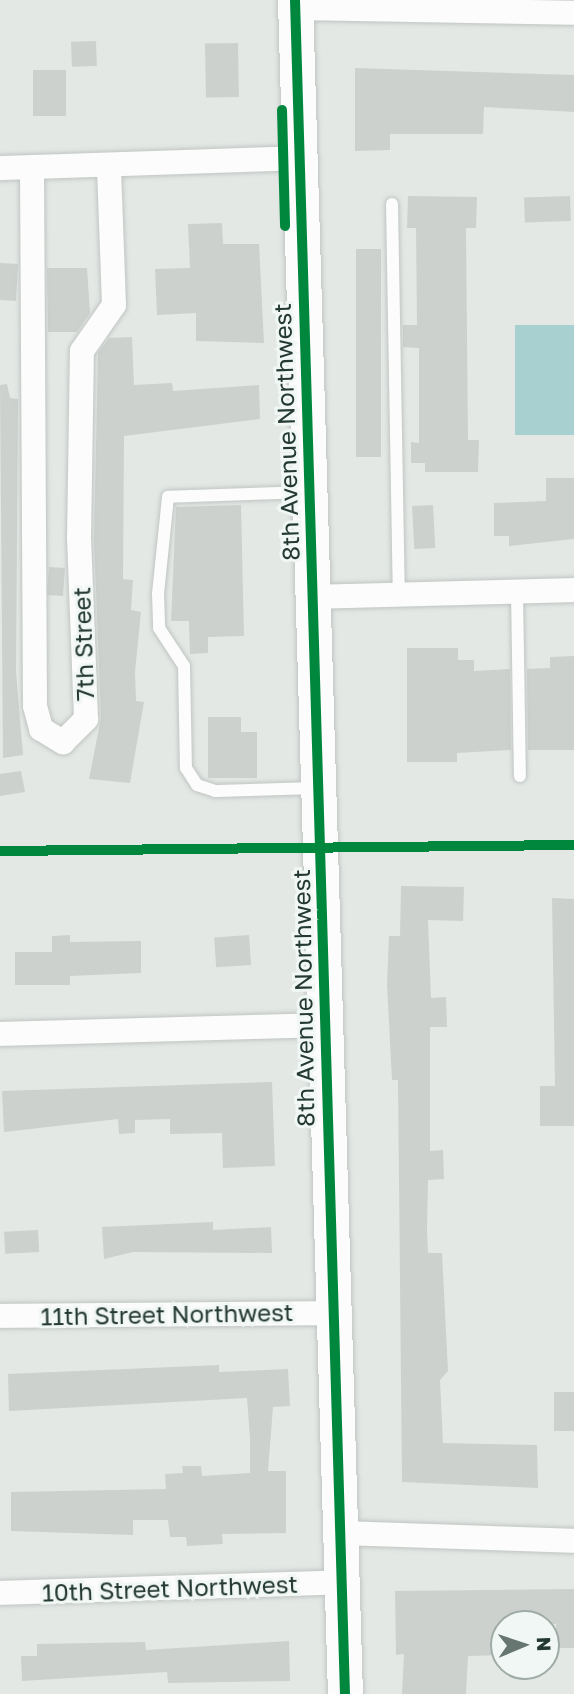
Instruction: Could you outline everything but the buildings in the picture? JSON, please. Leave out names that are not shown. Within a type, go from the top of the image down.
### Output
[{"type":"street","points":[[295,4],[574,13]]},
{"type":"street","name":"8th Avenue Northwest","points":[[295,4],[323,1025],[345,1694]]},
{"type":"street","points":[[0,169],[299,158]]},
{"type":"street","name":"7th Street","points":[[32,168],[36,706],[41,729],[63,743],[86,719],[79,539],[82,351],[114,305],[109,166]]},
{"type":"street","points":[[312,597],[574,590]]},
{"type":"street","points":[[0,1034],[323,1025]]},
{"type":"street","name":"11th Street Northwest","points":[[0,1316],[333,1312]]},
{"type":"street","points":[[339,1533],[574,1541]]},
{"type":"street","name":"10th Street Northwest","points":[[0,1593],[341,1582]]},
{"type":"lane","points":[[392,204],[399,595]]},
{"type":"lane","points":[[309,492],[168,497],[158,594],[159,628],[184,666],[186,768],[197,785],[215,791],[317,788]]},
{"type":"lane","points":[[517,592],[520,776]]},
{"type":"water","points":[[515,325],[574,325],[574,435],[515,435]]},
{"type":"cycle path","points":[[295,0],[345,1694]]},
{"type":"cycle path","points":[[282,110],[285,226]]},
{"type":"cycle path","points":[[0,851],[574,845]]}]
